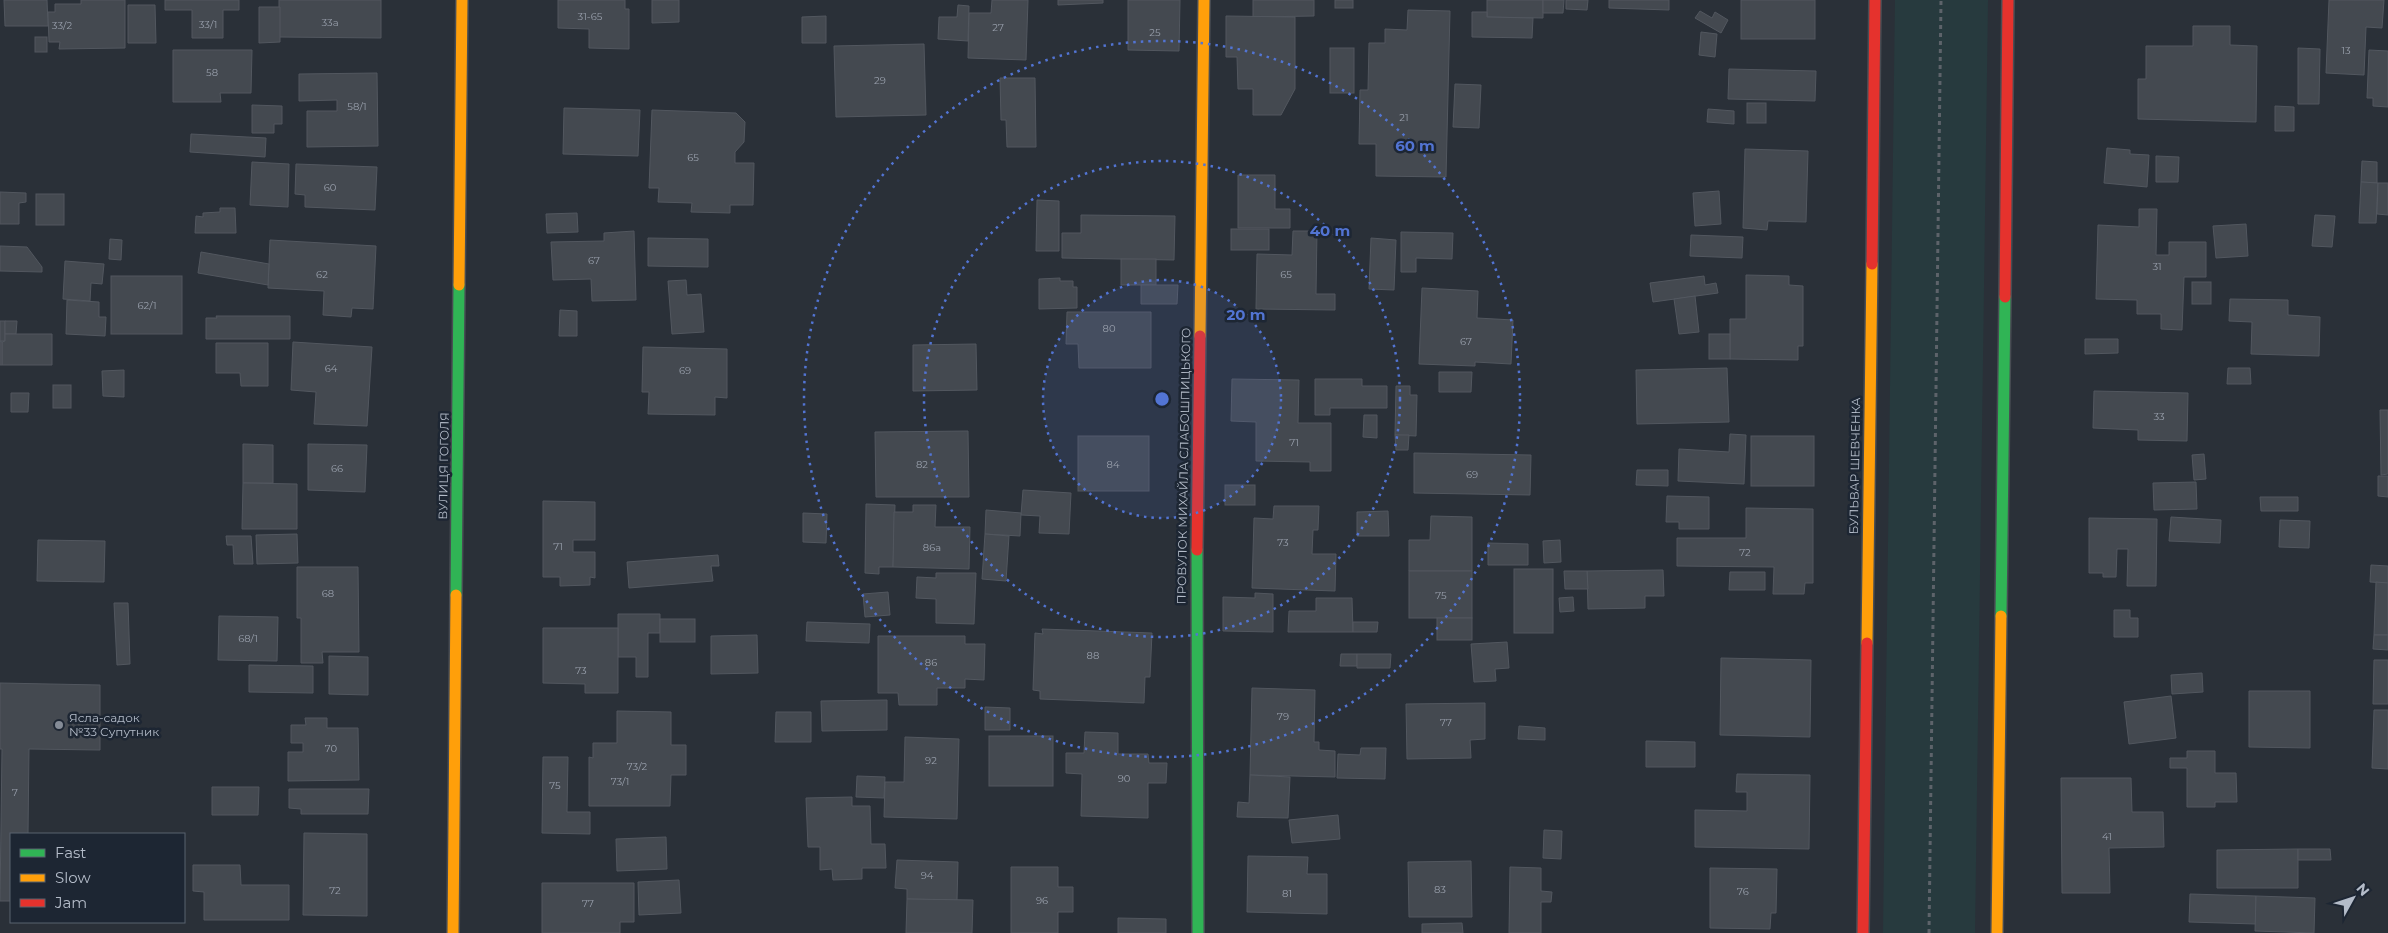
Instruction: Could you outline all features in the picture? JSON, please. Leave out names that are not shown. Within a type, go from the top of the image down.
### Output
[{"type":"main road","name":"ВУЛИЦЯ ГОГОЛЯ","points":[[453,933],[462,0]]},
{"type":"main road","name":"ПРОВУЛОК МИХАЙЛА СЛАБОШПИЦЬКОГО","points":[[1198,933],[1196,618],[1204,0]]},
{"type":"main road","name":"БУЛЬВАР ШЕВЧЕНКА","points":[[1863,933],[1875,0]]},
{"type":"main road","points":[[1997,933],[2008,0]]},
{"type":"path","points":[[1929,933],[1941,0]]},
{"type":"green space","points":[[1895,0],[1988,0],[1975,933],[1883,933]]},
{"type":"building","points":[[4,0],[47,0],[48,26],[5,26]]},
{"type":"building","points":[[81,0],[125,0],[125,48],[59,49],[60,42],[49,42],[48,12],[55,12],[55,4],[81,4]]},
{"type":"building","points":[[165,0],[239,0],[239,10],[223,10],[223,38],[192,38],[192,10],[165,10]]},
{"type":"building","points":[[279,0],[381,0],[381,38],[279,37]]},
{"type":"building","points":[[558,0],[625,0],[625,9],[629,9],[629,49],[589,48],[589,29],[558,28]]},
{"type":"building","points":[[652,0],[679,0],[679,22],[652,23]]},
{"type":"building","points":[[992,0],[1028,0],[1026,60],[968,58],[969,13],[991,13]]},
{"type":"building","points":[[1058,0],[1103,0],[1103,3],[1058,5]]},
{"type":"building","points":[[1128,0],[1180,0],[1179,51],[1128,50]]},
{"type":"building","points":[[1253,0],[1314,0],[1314,16],[1253,17]]},
{"type":"building","points":[[1335,0],[1353,0],[1353,8],[1335,8]]},
{"type":"building","points":[[1487,0],[1543,0],[1543,18],[1487,17]]},
{"type":"building","points":[[1543,0],[1564,0],[1563,13],[1543,13]]},
{"type":"building","points":[[1566,0],[1588,0],[1587,10],[1566,9]]},
{"type":"building","points":[[1609,0],[1669,0],[1669,10],[1609,8]]},
{"type":"building","points":[[1741,0],[1815,0],[1815,39],[1741,39]]},
{"type":"building","points":[[2329,0],[2384,0],[2382,28],[2366,27],[2364,75],[2326,73]]},
{"type":"building","points":[[128,5],[155,5],[156,43],[128,43]]},
{"type":"building","points":[[958,5],[969,6],[968,41],[938,39],[939,17],[957,17]]},
{"type":"building","points":[[259,7],[280,7],[280,42],[259,43]]},
{"type":"building","points":[[1408,10],[1450,11],[1446,177],[1376,176],[1376,144],[1359,144],[1360,90],[1368,90],[1369,43],[1385,43],[1385,29],[1407,30]]},
{"type":"building","points":[[1700,11],[1712,18],[1715,12],[1728,20],[1721,33],[1695,18]]},
{"type":"building","points":[[1472,12],[1487,12],[1487,17],[1533,18],[1532,38],[1472,37]]},
{"type":"building","points":[[826,16],[826,43],[802,43],[802,17]]},
{"type":"building","points":[[1226,16],[1295,17],[1295,89],[1281,115],[1253,115],[1253,89],[1238,89],[1237,57],[1226,57]]},
{"type":"building","points":[[2193,26],[2230,26],[2230,45],[2257,46],[2256,122],[2138,119],[2138,79],[2146,79],[2146,46],[2193,46]]},
{"type":"building","points":[[1701,32],[1717,34],[1715,57],[1699,55]]},
{"type":"building","points":[[35,37],[47,37],[47,52],[35,52]]},
{"type":"building","points":[[924,44],[926,115],[836,117],[834,46]]},
{"type":"building","points":[[1330,48],[1354,48],[1354,93],[1330,93]]},
{"type":"building","points":[[2298,48],[2320,49],[2319,104],[2298,104]]},
{"type":"building","points":[[173,50],[252,50],[251,93],[220,93],[221,102],[173,102]]},
{"type":"building","points":[[2369,50],[2388,51],[2388,107],[2373,106],[2373,98],[2367,98]]},
{"type":"building","points":[[1729,69],[1816,71],[1815,101],[1728,99]]},
{"type":"building","points":[[377,73],[378,146],[307,147],[307,111],[337,111],[337,100],[299,101],[299,74]]},
{"type":"building","points":[[1000,78],[1035,78],[1036,147],[1007,147],[1006,120],[1001,120]]},
{"type":"building","points":[[1455,84],[1481,85],[1479,128],[1453,127]]},
{"type":"building","points":[[1747,103],[1766,103],[1766,123],[1747,123]]},
{"type":"building","points":[[252,105],[282,106],[282,124],[274,124],[274,133],[252,133]]},
{"type":"building","points":[[2275,106],[2294,107],[2294,131],[2275,131]]},
{"type":"building","points":[[564,108],[640,110],[638,156],[563,154]]},
{"type":"building","points":[[1708,109],[1734,111],[1734,124],[1707,122]]},
{"type":"building","points":[[652,110],[736,113],[745,122],[744,142],[735,152],[735,163],[754,163],[753,205],[730,205],[730,213],[691,212],[692,203],[658,202],[659,188],[649,188]]},
{"type":"building","points":[[191,134],[266,138],[265,157],[190,152]]},
{"type":"building","points":[[2107,148],[2130,150],[2130,154],[2149,155],[2147,187],[2104,183]]},
{"type":"building","points":[[1745,149],[1808,151],[1806,222],[1768,221],[1767,230],[1743,228]]},
{"type":"building","points":[[2156,156],[2179,157],[2178,182],[2156,182]]},
{"type":"building","points":[[2362,161],[2377,162],[2377,183],[2361,182]]},
{"type":"building","points":[[252,162],[289,164],[288,207],[250,205]]},
{"type":"building","points":[[296,164],[377,167],[375,210],[305,207],[305,195],[295,194]]},
{"type":"building","points":[[1238,175],[1275,175],[1275,209],[1290,209],[1290,228],[1238,228]]},
{"type":"building","points":[[2361,182],[2378,183],[2376,223],[2359,223]]},
{"type":"building","points":[[2378,183],[2388,183],[2388,215],[2377,214]]},
{"type":"building","points":[[1719,191],[1721,224],[1695,226],[1693,193]]},
{"type":"building","points":[[0,192],[26,193],[26,202],[19,203],[19,224],[0,224]]},
{"type":"building","points":[[36,194],[64,194],[64,225],[36,225]]},
{"type":"building","points":[[1037,200],[1059,201],[1059,251],[1036,251]]},
{"type":"building","points":[[220,208],[235,208],[236,233],[195,233],[196,216],[203,217],[203,213],[220,212]]},
{"type":"building","points":[[2139,209],[2157,209],[2156,255],[2169,255],[2169,242],[2206,242],[2206,277],[2184,277],[2182,330],[2161,329],[2161,314],[2137,314],[2137,300],[2096,299],[2098,225],[2139,227]]},
{"type":"building","points":[[577,213],[578,232],[547,233],[546,214]]},
{"type":"building","points":[[1081,215],[1175,216],[1174,260],[1062,258],[1062,233],[1081,233]]},
{"type":"building","points":[[2315,215],[2335,216],[2332,247],[2312,246]]},
{"type":"building","points":[[2246,224],[2248,256],[2216,258],[2213,226]]},
{"type":"building","points":[[1231,229],[1269,229],[1269,250],[1231,250]]},
{"type":"building","points":[[634,231],[636,300],[592,301],[591,279],[553,280],[551,242],[604,241],[604,233]]},
{"type":"building","points":[[1293,231],[1317,231],[1316,294],[1335,294],[1335,310],[1256,309],[1257,254],[1292,255]]},
{"type":"building","points":[[1401,232],[1453,233],[1452,259],[1416,258],[1416,272],[1401,272]]},
{"type":"building","points":[[1691,235],[1743,237],[1742,258],[1690,256]]},
{"type":"building","points":[[648,238],[708,239],[708,267],[648,266]]},
{"type":"building","points":[[1371,238],[1396,240],[1394,290],[1369,289]]},
{"type":"building","points":[[110,239],[122,240],[121,260],[109,259]]},
{"type":"building","points":[[270,240],[376,246],[373,309],[352,308],[351,317],[323,315],[324,291],[268,288]]},
{"type":"building","points":[[0,246],[27,247],[42,267],[42,272],[0,271]]},
{"type":"building","points":[[201,252],[269,264],[268,285],[198,273]]},
{"type":"building","points":[[1121,259],[1156,259],[1156,285],[1121,285]]},
{"type":"building","points":[[65,261],[104,264],[102,284],[91,283],[90,301],[63,299]]},
{"type":"building","points":[[1746,275],[1789,276],[1789,285],[1803,286],[1803,346],[1798,346],[1798,360],[1730,359],[1730,319],[1746,319]]},
{"type":"building","points":[[111,276],[182,276],[182,334],[111,334]]},
{"type":"building","points":[[1704,276],[1705,285],[1716,283],[1718,293],[1653,302],[1650,283]]},
{"type":"building","points":[[1060,278],[1060,281],[1073,281],[1073,287],[1077,287],[1077,308],[1039,309],[1039,279]]},
{"type":"building","points":[[686,280],[687,295],[701,294],[704,332],[672,334],[668,281]]},
{"type":"building","points":[[2192,282],[2211,282],[2211,304],[2192,304]]},
{"type":"building","points":[[1141,285],[1178,285],[1177,304],[1141,304]]},
{"type":"building","points":[[1422,288],[1478,291],[1477,318],[1513,320],[1511,364],[1475,362],[1475,366],[1419,364]]},
{"type":"building","points":[[1695,296],[1699,332],[1679,334],[1674,299]]},
{"type":"building","points":[[2230,299],[2288,300],[2288,315],[2320,317],[2319,356],[2251,354],[2252,322],[2229,321]]},
{"type":"building","points":[[67,300],[99,302],[99,317],[106,317],[105,336],[66,334]]},
{"type":"building","points":[[560,310],[577,311],[577,336],[559,336]]},
{"type":"building","points":[[1067,312],[1151,312],[1151,368],[1079,368],[1078,344],[1066,344]]},
{"type":"building","points":[[216,316],[290,316],[290,339],[206,339],[206,318],[217,318]]},
{"type":"building","points":[[0,321],[5,321],[5,341],[0,341]]},
{"type":"building","points":[[5,321],[17,321],[16,334],[5,334]]},
{"type":"building","points":[[5,334],[52,334],[52,365],[2,365],[2,342],[5,341]]},
{"type":"building","points":[[1709,334],[1730,334],[1730,359],[1709,359]]},
{"type":"building","points":[[2085,339],[2118,339],[2118,353],[2085,354]]},
{"type":"building","points":[[0,341],[2,342],[2,365],[0,365]]},
{"type":"building","points":[[293,342],[372,347],[367,426],[314,424],[316,392],[291,390]]},
{"type":"building","points":[[216,343],[268,343],[268,386],[241,386],[240,373],[216,373]]},
{"type":"building","points":[[976,344],[977,390],[913,391],[913,345]]},
{"type":"building","points":[[643,347],[727,349],[727,398],[715,397],[715,415],[648,414],[649,392],[642,392]]},
{"type":"building","points":[[1727,368],[1729,422],[1637,424],[1636,370]]},
{"type":"building","points":[[2228,368],[2250,368],[2251,384],[2227,384]]},
{"type":"building","points":[[124,370],[124,397],[103,396],[102,371]]},
{"type":"building","points":[[1439,372],[1472,372],[1471,392],[1439,392]]},
{"type":"building","points":[[1232,379],[1299,380],[1298,423],[1331,423],[1331,471],[1310,471],[1310,462],[1256,461],[1256,422],[1231,421]]},
{"type":"building","points":[[1315,379],[1362,379],[1362,386],[1387,386],[1387,408],[1330,408],[1330,415],[1315,415]]},
{"type":"building","points":[[53,385],[71,385],[71,408],[53,408]]},
{"type":"building","points":[[1396,386],[1410,386],[1410,395],[1417,395],[1416,436],[1395,435]]},
{"type":"building","points":[[2094,391],[2188,393],[2187,441],[2138,440],[2138,430],[2093,428]]},
{"type":"building","points":[[11,393],[29,393],[28,412],[11,412]]},
{"type":"building","points":[[2380,410],[2388,410],[2388,474],[2381,475]]},
{"type":"building","points":[[1364,415],[1377,415],[1377,438],[1363,437]]},
{"type":"building","points":[[968,431],[969,497],[876,497],[875,432]]},
{"type":"building","points":[[1730,434],[1746,435],[1744,484],[1678,481],[1679,449],[1729,452]]},
{"type":"building","points":[[1395,435],[1409,435],[1408,450],[1396,450]]},
{"type":"building","points":[[1078,436],[1149,436],[1149,491],[1078,491]]},
{"type":"building","points":[[1751,436],[1814,436],[1814,486],[1751,486]]},
{"type":"building","points":[[243,444],[273,445],[273,483],[243,483]]},
{"type":"building","points":[[308,444],[367,445],[365,492],[308,490]]},
{"type":"building","points":[[1414,453],[1531,455],[1530,495],[1414,493]]},
{"type":"building","points":[[2204,454],[2206,479],[2194,480],[2192,455]]},
{"type":"building","points":[[1637,470],[1668,470],[1668,486],[1636,485]]},
{"type":"building","points":[[2378,476],[2388,476],[2388,497],[2378,496]]},
{"type":"building","points":[[2196,482],[2197,509],[2154,510],[2153,483]]},
{"type":"building","points":[[243,483],[297,484],[297,529],[242,529]]},
{"type":"building","points":[[1225,485],[1255,485],[1255,505],[1225,505]]},
{"type":"building","points":[[1023,490],[1071,493],[1069,534],[1039,533],[1040,516],[1021,515]]},
{"type":"building","points":[[1667,496],[1709,497],[1709,529],[1679,529],[1679,522],[1666,522]]},
{"type":"building","points":[[2260,497],[2298,497],[2298,511],[2261,511]]},
{"type":"building","points":[[543,501],[595,502],[595,540],[573,540],[573,552],[595,552],[595,578],[590,577],[590,585],[560,586],[560,577],[543,577]]},
{"type":"building","points":[[866,504],[895,505],[893,567],[879,567],[879,574],[865,573]]},
{"type":"building","points":[[913,505],[936,505],[935,527],[970,527],[969,569],[893,567],[894,512],[913,512]]},
{"type":"building","points":[[1274,506],[1319,506],[1318,530],[1313,530],[1312,554],[1336,554],[1335,591],[1252,588],[1254,518],[1273,519]]},
{"type":"building","points":[[1746,508],[1813,509],[1813,583],[1805,583],[1804,594],[1773,594],[1774,567],[1677,566],[1677,538],[1746,538]]},
{"type":"building","points":[[986,510],[1021,513],[1020,536],[985,534]]},
{"type":"building","points":[[1388,511],[1389,536],[1357,536],[1357,512]]},
{"type":"building","points":[[803,513],[827,514],[826,543],[803,542]]},
{"type":"building","points":[[1431,516],[1472,517],[1472,571],[1409,571],[1409,540],[1430,540]]},
{"type":"building","points":[[2171,517],[2221,520],[2220,543],[2169,541]]},
{"type":"building","points":[[2089,518],[2157,519],[2156,586],[2127,586],[2128,549],[2117,549],[2116,577],[2103,577],[2103,573],[2089,573]]},
{"type":"building","points":[[2280,520],[2310,521],[2309,548],[2279,547]]},
{"type":"building","points":[[297,534],[298,563],[257,564],[256,535]]},
{"type":"building","points":[[985,534],[1009,536],[1006,581],[982,579]]},
{"type":"building","points":[[226,536],[251,536],[253,564],[234,564],[233,545],[227,545]]},
{"type":"building","points":[[38,540],[105,541],[104,582],[37,581]]},
{"type":"building","points":[[1560,540],[1561,562],[1544,563],[1543,541]]},
{"type":"building","points":[[1488,543],[1528,544],[1528,565],[1488,565]]},
{"type":"building","points":[[718,555],[719,566],[711,566],[713,581],[629,588],[627,562]]},
{"type":"building","points":[[2371,565],[2388,566],[2388,583],[2370,582]]},
{"type":"building","points":[[297,567],[358,567],[359,652],[322,652],[323,663],[301,663],[301,618],[297,618]]},
{"type":"building","points":[[1514,569],[1553,569],[1553,633],[1514,633]]},
{"type":"building","points":[[1663,570],[1664,596],[1645,596],[1645,608],[1588,609],[1587,571]]},
{"type":"building","points":[[1409,571],[1472,571],[1472,618],[1409,618]]},
{"type":"building","points":[[1564,571],[1587,571],[1588,589],[1565,589]]},
{"type":"building","points":[[1730,572],[1765,572],[1765,590],[1729,590]]},
{"type":"building","points":[[936,573],[976,573],[974,624],[936,623],[936,599],[916,598],[917,577],[936,578]]},
{"type":"building","points":[[2376,582],[2388,583],[2388,635],[2374,635]]},
{"type":"building","points":[[888,592],[890,615],[865,617],[863,594]]},
{"type":"building","points":[[1255,593],[1273,594],[1273,632],[1223,631],[1223,597],[1255,598]]},
{"type":"building","points":[[1573,597],[1574,611],[1560,612],[1559,598]]},
{"type":"building","points":[[1316,598],[1352,598],[1353,632],[1288,632],[1289,611],[1316,611]]},
{"type":"building","points":[[114,603],[128,603],[130,664],[117,665]]},
{"type":"building","points":[[2114,610],[2130,610],[2130,618],[2138,618],[2138,637],[2114,637]]},
{"type":"building","points":[[618,614],[660,614],[660,633],[648,633],[648,677],[636,677],[636,657],[618,657]]},
{"type":"building","points":[[219,616],[278,617],[277,661],[218,660]]},
{"type":"building","points":[[1437,618],[1472,618],[1472,640],[1437,640]]},
{"type":"building","points":[[660,619],[695,619],[695,642],[660,642]]},
{"type":"building","points":[[807,622],[870,624],[869,643],[806,641]]},
{"type":"building","points":[[1353,622],[1378,622],[1377,632],[1353,632]]},
{"type":"building","points":[[543,628],[618,628],[618,693],[585,693],[585,684],[543,683]]},
{"type":"building","points":[[1042,629],[1152,633],[1150,677],[1145,677],[1144,703],[1040,699],[1040,691],[1033,690],[1035,633],[1043,634]]},
{"type":"building","points":[[757,635],[758,673],[711,674],[711,636]]},
{"type":"building","points":[[2374,635],[2388,635],[2388,650],[2373,649]]},
{"type":"building","points":[[878,636],[965,636],[965,644],[985,644],[984,680],[965,679],[965,688],[937,688],[937,705],[899,705],[898,693],[878,693]]},
{"type":"building","points":[[1507,642],[1509,668],[1495,669],[1496,681],[1474,682],[1471,644]]},
{"type":"building","points":[[1341,654],[1357,654],[1357,666],[1340,666]]},
{"type":"building","points":[[1357,654],[1391,654],[1390,668],[1357,668]]},
{"type":"building","points":[[329,656],[368,657],[368,695],[329,694]]},
{"type":"building","points":[[1721,658],[1811,660],[1810,737],[1720,735]]},
{"type":"building","points":[[2374,660],[2388,660],[2388,704],[2373,704]]},
{"type":"building","points":[[249,665],[313,666],[313,693],[249,692]]},
{"type":"building","points":[[2202,673],[2203,692],[2172,694],[2171,675]]},
{"type":"building","points":[[0,683],[100,685],[100,750],[29,749],[28,833],[10,833],[10,901],[0,901],[2,749],[0,749]]},
{"type":"building","points":[[1252,688],[1315,690],[1314,742],[1319,742],[1319,750],[1335,751],[1335,777],[1250,775]]},
{"type":"building","points":[[2249,691],[2310,691],[2310,748],[2249,747]]},
{"type":"building","points":[[2171,696],[2176,738],[2129,744],[2124,702]]},
{"type":"building","points":[[887,700],[887,730],[822,731],[821,701]]},
{"type":"building","points":[[1485,703],[1485,739],[1470,740],[1471,758],[1407,759],[1406,704]]},
{"type":"building","points":[[985,707],[1010,708],[1010,730],[985,730]]},
{"type":"building","points":[[2374,710],[2388,710],[2388,769],[2372,768]]},
{"type":"building","points":[[617,711],[671,712],[671,745],[686,745],[686,775],[671,775],[670,806],[589,806],[589,757],[593,758],[593,743],[617,743]]},
{"type":"building","points":[[776,712],[811,712],[811,742],[775,742]]},
{"type":"building","points":[[305,718],[327,718],[327,728],[358,728],[359,780],[288,781],[288,752],[303,752],[303,743],[291,743],[291,725],[306,725]]},
{"type":"building","points":[[1519,726],[1545,728],[1545,740],[1518,739]]},
{"type":"building","points":[[1085,732],[1118,733],[1118,754],[1148,754],[1149,763],[1167,763],[1166,783],[1148,783],[1148,818],[1081,816],[1082,774],[1066,773],[1066,753],[1084,753]]},
{"type":"building","points":[[989,736],[1053,736],[1053,786],[989,786]]},
{"type":"building","points":[[905,737],[959,739],[957,819],[884,817],[885,782],[904,782]]},
{"type":"building","points":[[1646,741],[1695,742],[1695,767],[1646,767]]},
{"type":"building","points":[[1361,748],[1386,748],[1385,779],[1337,778],[1338,754],[1360,755]]},
{"type":"building","points":[[2187,751],[2215,751],[2215,773],[2236,773],[2237,802],[2215,802],[2215,807],[2187,807],[2187,768],[2170,768],[2170,758],[2187,758]]},
{"type":"building","points":[[543,757],[568,757],[567,812],[590,812],[590,834],[542,833]]},
{"type":"building","points":[[1737,774],[1810,775],[1809,849],[1695,847],[1695,810],[1747,811],[1747,792],[1736,792]]},
{"type":"building","points":[[1250,775],[1290,777],[1288,818],[1237,817],[1238,802],[1249,803]]},
{"type":"building","points":[[857,776],[885,777],[884,798],[856,797]]},
{"type":"building","points":[[2061,778],[2131,778],[2132,812],[2163,812],[2164,847],[2109,848],[2110,893],[2062,893]]},
{"type":"building","points":[[212,787],[259,787],[258,815],[212,815]]},
{"type":"building","points":[[289,789],[369,789],[368,814],[301,814],[301,809],[289,808]]},
{"type":"building","points":[[852,797],[852,806],[870,806],[871,844],[885,844],[886,868],[862,868],[862,879],[833,880],[832,869],[820,870],[820,847],[808,847],[806,798]]},
{"type":"building","points":[[1338,815],[1340,839],[1292,843],[1289,820]]},
{"type":"building","points":[[1544,830],[1562,831],[1561,859],[1543,858]]},
{"type":"building","points":[[304,833],[367,834],[367,916],[303,915]]},
{"type":"building","points":[[666,837],[667,869],[617,871],[616,839]]},
{"type":"building","points":[[2298,849],[2298,888],[2217,888],[2217,850]]},
{"type":"building","points":[[2298,849],[2330,849],[2331,860],[2298,860]]},
{"type":"building","points":[[1248,856],[1308,857],[1307,874],[1327,874],[1327,914],[1247,912]]},
{"type":"building","points":[[897,860],[958,862],[957,900],[907,899],[907,889],[895,888]]},
{"type":"building","points":[[1471,861],[1472,917],[1409,917],[1408,862]]},
{"type":"building","points":[[193,865],[240,865],[241,885],[289,885],[289,920],[204,920],[204,892],[193,891]]},
{"type":"building","points":[[1011,867],[1058,867],[1058,887],[1073,887],[1073,912],[1058,912],[1058,933],[1011,933]]},
{"type":"building","points":[[1510,867],[1541,868],[1541,891],[1552,892],[1551,902],[1541,902],[1541,933],[1509,933]]},
{"type":"building","points":[[1710,868],[1777,869],[1776,913],[1771,913],[1770,929],[1710,928]]},
{"type":"building","points":[[679,880],[681,913],[639,915],[638,882]]},
{"type":"building","points":[[542,883],[634,883],[634,922],[620,922],[620,933],[542,933]]},
{"type":"building","points":[[2190,894],[2256,896],[2256,924],[2189,922]]},
{"type":"building","points":[[2256,896],[2315,898],[2314,933],[2255,931]]},
{"type":"building","points":[[907,899],[973,900],[972,933],[906,933]]},
{"type":"building","points":[[1118,918],[1166,919],[1166,933],[1118,933]]},
{"type":"building","points":[[1462,923],[1463,933],[1422,933],[1422,924]]},
{"type":"traffic: fast","points":[[456,595],[459,285]]},
{"type":"traffic: fast","points":[[2001,616],[2005,297]]},
{"type":"traffic: fast","points":[[1197,550],[1198,933]]},
{"type":"traffic: slow","points":[[459,285],[462,0]]},
{"type":"traffic: slow","points":[[1200,336],[1204,0]]},
{"type":"traffic: slow","points":[[1867,643],[1872,264]]},
{"type":"traffic: slow","points":[[453,933],[456,595]]},
{"type":"traffic: slow","points":[[1997,933],[2001,616]]},
{"type":"traffic: jam","points":[[1872,264],[1875,0]]},
{"type":"traffic: jam","points":[[2005,297],[2008,0]]},
{"type":"traffic: jam","points":[[1197,550],[1200,336]]},
{"type":"traffic: jam","points":[[1863,933],[1867,643]]},
{"type":"place","name":"Ясла-садок №33 Супутник","points":[[59,725]]}]
